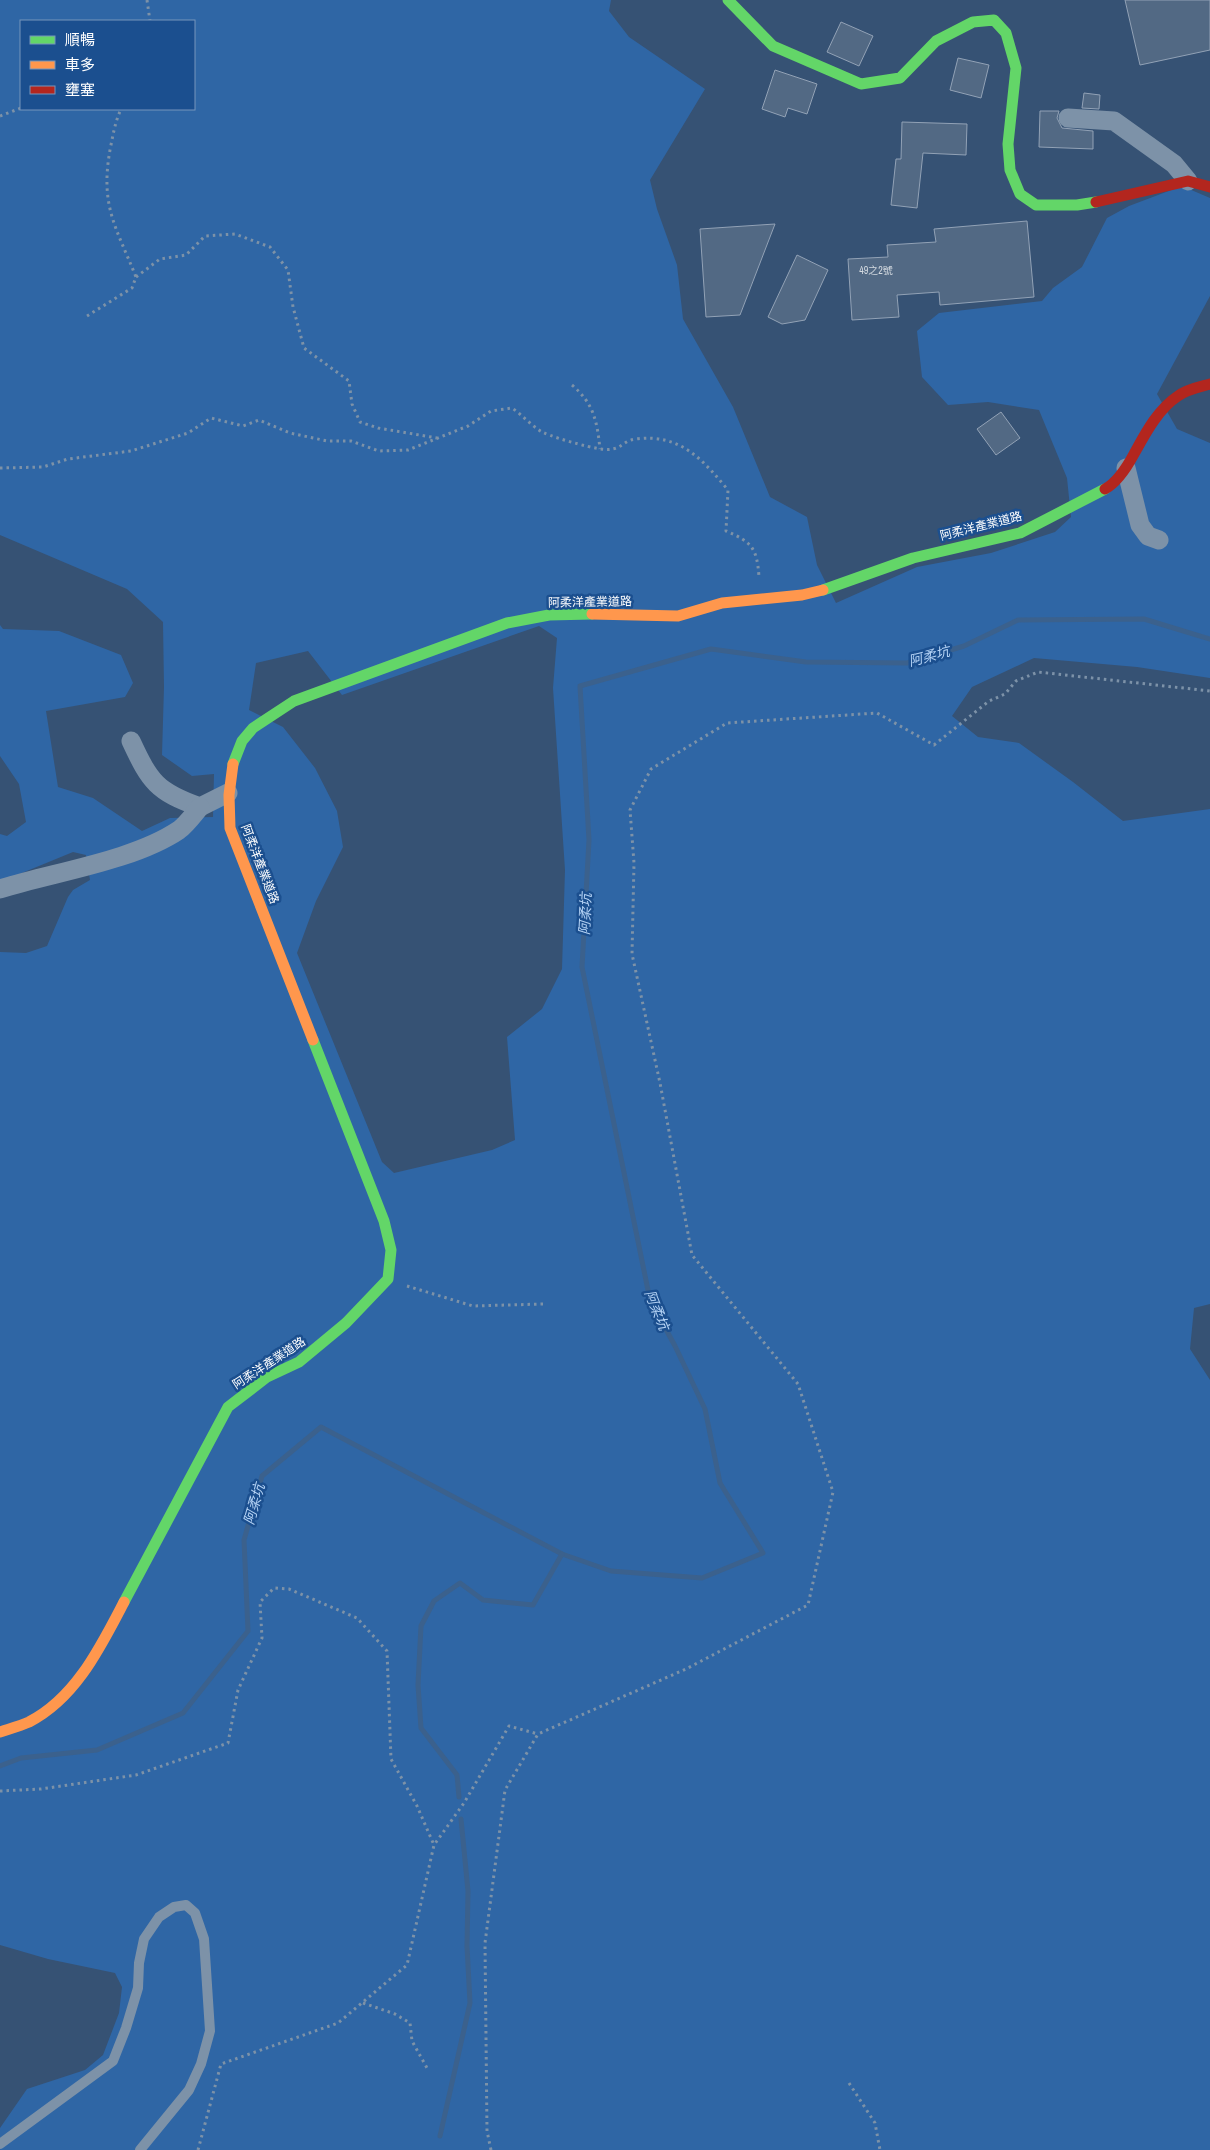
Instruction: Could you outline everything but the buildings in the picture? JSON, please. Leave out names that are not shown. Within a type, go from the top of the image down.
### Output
[{"type":"street","points":[[728,0],[773,46],[861,84],[900,78],[936,41],[973,22],[994,20],[1006,33],[1016,68],[1008,144],[1010,170],[1020,194],[1036,205],[1077,206],[1117,199],[1188,181],[1210,187]]},
{"type":"street","points":[[1068,118],[1114,121],[1174,164],[1188,181]]},
{"type":"street","name":"阿柔洋產業道路","points":[[0,1732],[29,1722],[55,1704],[78,1678],[103,1642],[228,1407],[267,1377],[299,1362],[346,1323],[388,1279],[391,1250],[384,1220],[230,828],[228,793],[242,741],[266,717],[294,701],[366,673],[515,622],[549,615],[678,616],[722,603],[802,595],[828,589],[913,558],[1020,533],[1111,486],[1126,468],[1148,429],[1168,405],[1177,396],[1188,390],[1210,384]]},
{"type":"street","points":[[1126,468],[1140,525],[1148,536],[1159,540]]},
{"type":"street","points":[[131,741],[145,770],[158,785],[171,797],[200,806]]},
{"type":"street","points":[[0,889],[129,854],[181,829],[200,806],[228,793]]},
{"type":"lane","points":[[0,2144],[113,2062],[138,1988],[139,1963],[144,1939],[159,1917],[174,1907],[186,1905],[195,1913],[204,1939],[210,2031],[201,2064],[189,2090],[140,2150]]},
{"type":"path","points":[[147,0],[150,20]]},
{"type":"path","points":[[0,116],[20,108]]},
{"type":"path","points":[[121,110],[116,120],[107,167],[107,201],[118,238],[136,277]]},
{"type":"path","points":[[87,316],[132,288],[136,277],[160,258],[186,255],[206,236],[235,234],[270,247],[288,270],[293,307],[304,348],[349,381],[352,404],[360,422],[378,428],[438,438]]},
{"type":"path","points":[[572,385],[584,396],[596,419],[600,449]]},
{"type":"path","points":[[0,468],[43,468],[68,459],[131,452],[188,433],[211,418],[243,426],[259,420],[290,433],[327,441],[351,441],[379,451],[408,450],[468,426],[491,411],[512,408],[540,432],[600,449],[618,449],[634,439],[656,438],[677,444],[704,461],[728,490],[726,531],[748,540],[758,560],[759,598]]},
{"type":"path","points":[[491,2150],[487,2131],[485,1943],[505,1790],[538,1734],[686,1669],[808,1605],[833,1492],[798,1384],[692,1256],[660,1083],[632,954],[634,863],[630,810],[651,769],[726,723],[877,712],[934,745],[990,701],[1005,694],[1016,681],[1038,672],[1210,691]]},
{"type":"path","points":[[388,1279],[473,1306],[543,1304]]},
{"type":"path","points":[[0,1791],[40,1789],[136,1775],[228,1743],[238,1690],[262,1638],[260,1602],[274,1588],[289,1589],[357,1618],[387,1651],[391,1759],[417,1806],[434,1845]]},
{"type":"path","points":[[198,2150],[221,2064],[338,2023],[408,1965],[434,1845],[464,1803],[509,1726],[538,1734]]},
{"type":"path","points":[[362,2002],[394,2014],[410,2023],[412,2041],[427,2068]]},
{"type":"path","points":[[848,2083],[875,2123],[880,2150]]},
{"type":"shaded area","points":[[0,0],[611,0],[609,11],[629,37],[705,89],[650,180],[657,209],[677,265],[683,319],[733,407],[770,497],[807,517],[817,565],[836,603],[917,567],[991,553],[1055,532],[1071,517],[1067,478],[1039,410],[988,402],[948,405],[922,377],[917,331],[939,313],[1042,301],[1053,288],[1082,267],[1107,218],[1129,206],[1182,186],[1210,198],[1210,296],[1157,394],[1177,429],[1210,443],[1210,678],[1137,667],[1034,658],[972,687],[952,716],[978,737],[1019,743],[1123,821],[1210,809],[1210,1304],[1194,1308],[1190,1349],[1210,1380],[1210,2150],[0,2150],[0,2128],[27,2089],[85,2070],[103,2055],[119,2013],[122,1987],[115,1973],[48,1959],[0,1945],[0,952],[26,953],[47,946],[68,897],[73,890],[90,880],[86,855],[73,852],[0,882],[0,834],[7,836],[26,822],[19,784],[0,756],[0,625],[3,629],[59,631],[121,655],[133,683],[125,697],[46,711],[58,787],[93,798],[142,831],[170,818],[213,817],[214,774],[192,776],[162,755],[163,622],[127,589],[0,535]],"holes":[[[539,626],[557,638],[553,688],[565,870],[562,969],[542,1009],[507,1037],[515,1140],[492,1150],[394,1173],[382,1162],[297,953],[316,901],[343,847],[337,811],[315,768],[283,727],[249,710],[256,663],[308,651],[342,695]]]},
{"type":"waterway","name":"阿柔坑","points":[[0,1766],[21,1758],[97,1750],[183,1713],[248,1631],[244,1540],[262,1476],[321,1427],[562,1554],[611,1571],[702,1578],[763,1553],[720,1483],[705,1409],[675,1346],[650,1300],[582,967],[589,840],[580,686],[711,649],[806,662],[907,663],[964,646],[1018,620],[1144,619],[1210,639]]},
{"type":"waterway","points":[[459,1797],[457,1775],[421,1728],[418,1685],[421,1626],[434,1601],[460,1583],[483,1600],[533,1605],[562,1554]]},
{"type":"waterway","points":[[440,2136],[470,2003],[467,1946],[468,1891],[461,1819]]},
{"type":"traffic: fast","points":[[728,0],[773,46],[861,84],[900,78],[936,41],[973,22],[994,20],[1006,33],[1016,68],[1008,144],[1010,170],[1020,194],[1036,205],[1077,205],[1096,202]]},
{"type":"traffic: fast","points":[[823,590],[913,558],[1020,533],[1105,489]]},
{"type":"traffic: fast","points":[[233,764],[242,741],[253,728],[294,701],[507,623],[549,615],[592,614]]},
{"type":"traffic: fast","points":[[124,1602],[228,1407],[267,1377],[299,1362],[346,1323],[388,1279],[391,1250],[384,1221],[313,1040]]},
{"type":"traffic: slow","points":[[592,614],[678,616],[722,603],[802,595],[823,590]]},
{"type":"traffic: slow","points":[[233,764],[229,795],[230,828],[313,1040]]},
{"type":"traffic: slow","points":[[0,1732],[29,1722],[46,1712],[74,1685],[96,1653],[124,1602]]},
{"type":"traffic: jam","points":[[1096,202],[1188,181],[1210,187]]},
{"type":"traffic: jam","points":[[1105,489],[1122,474],[1147,430],[1164,408],[1185,392],[1210,384]]}]
